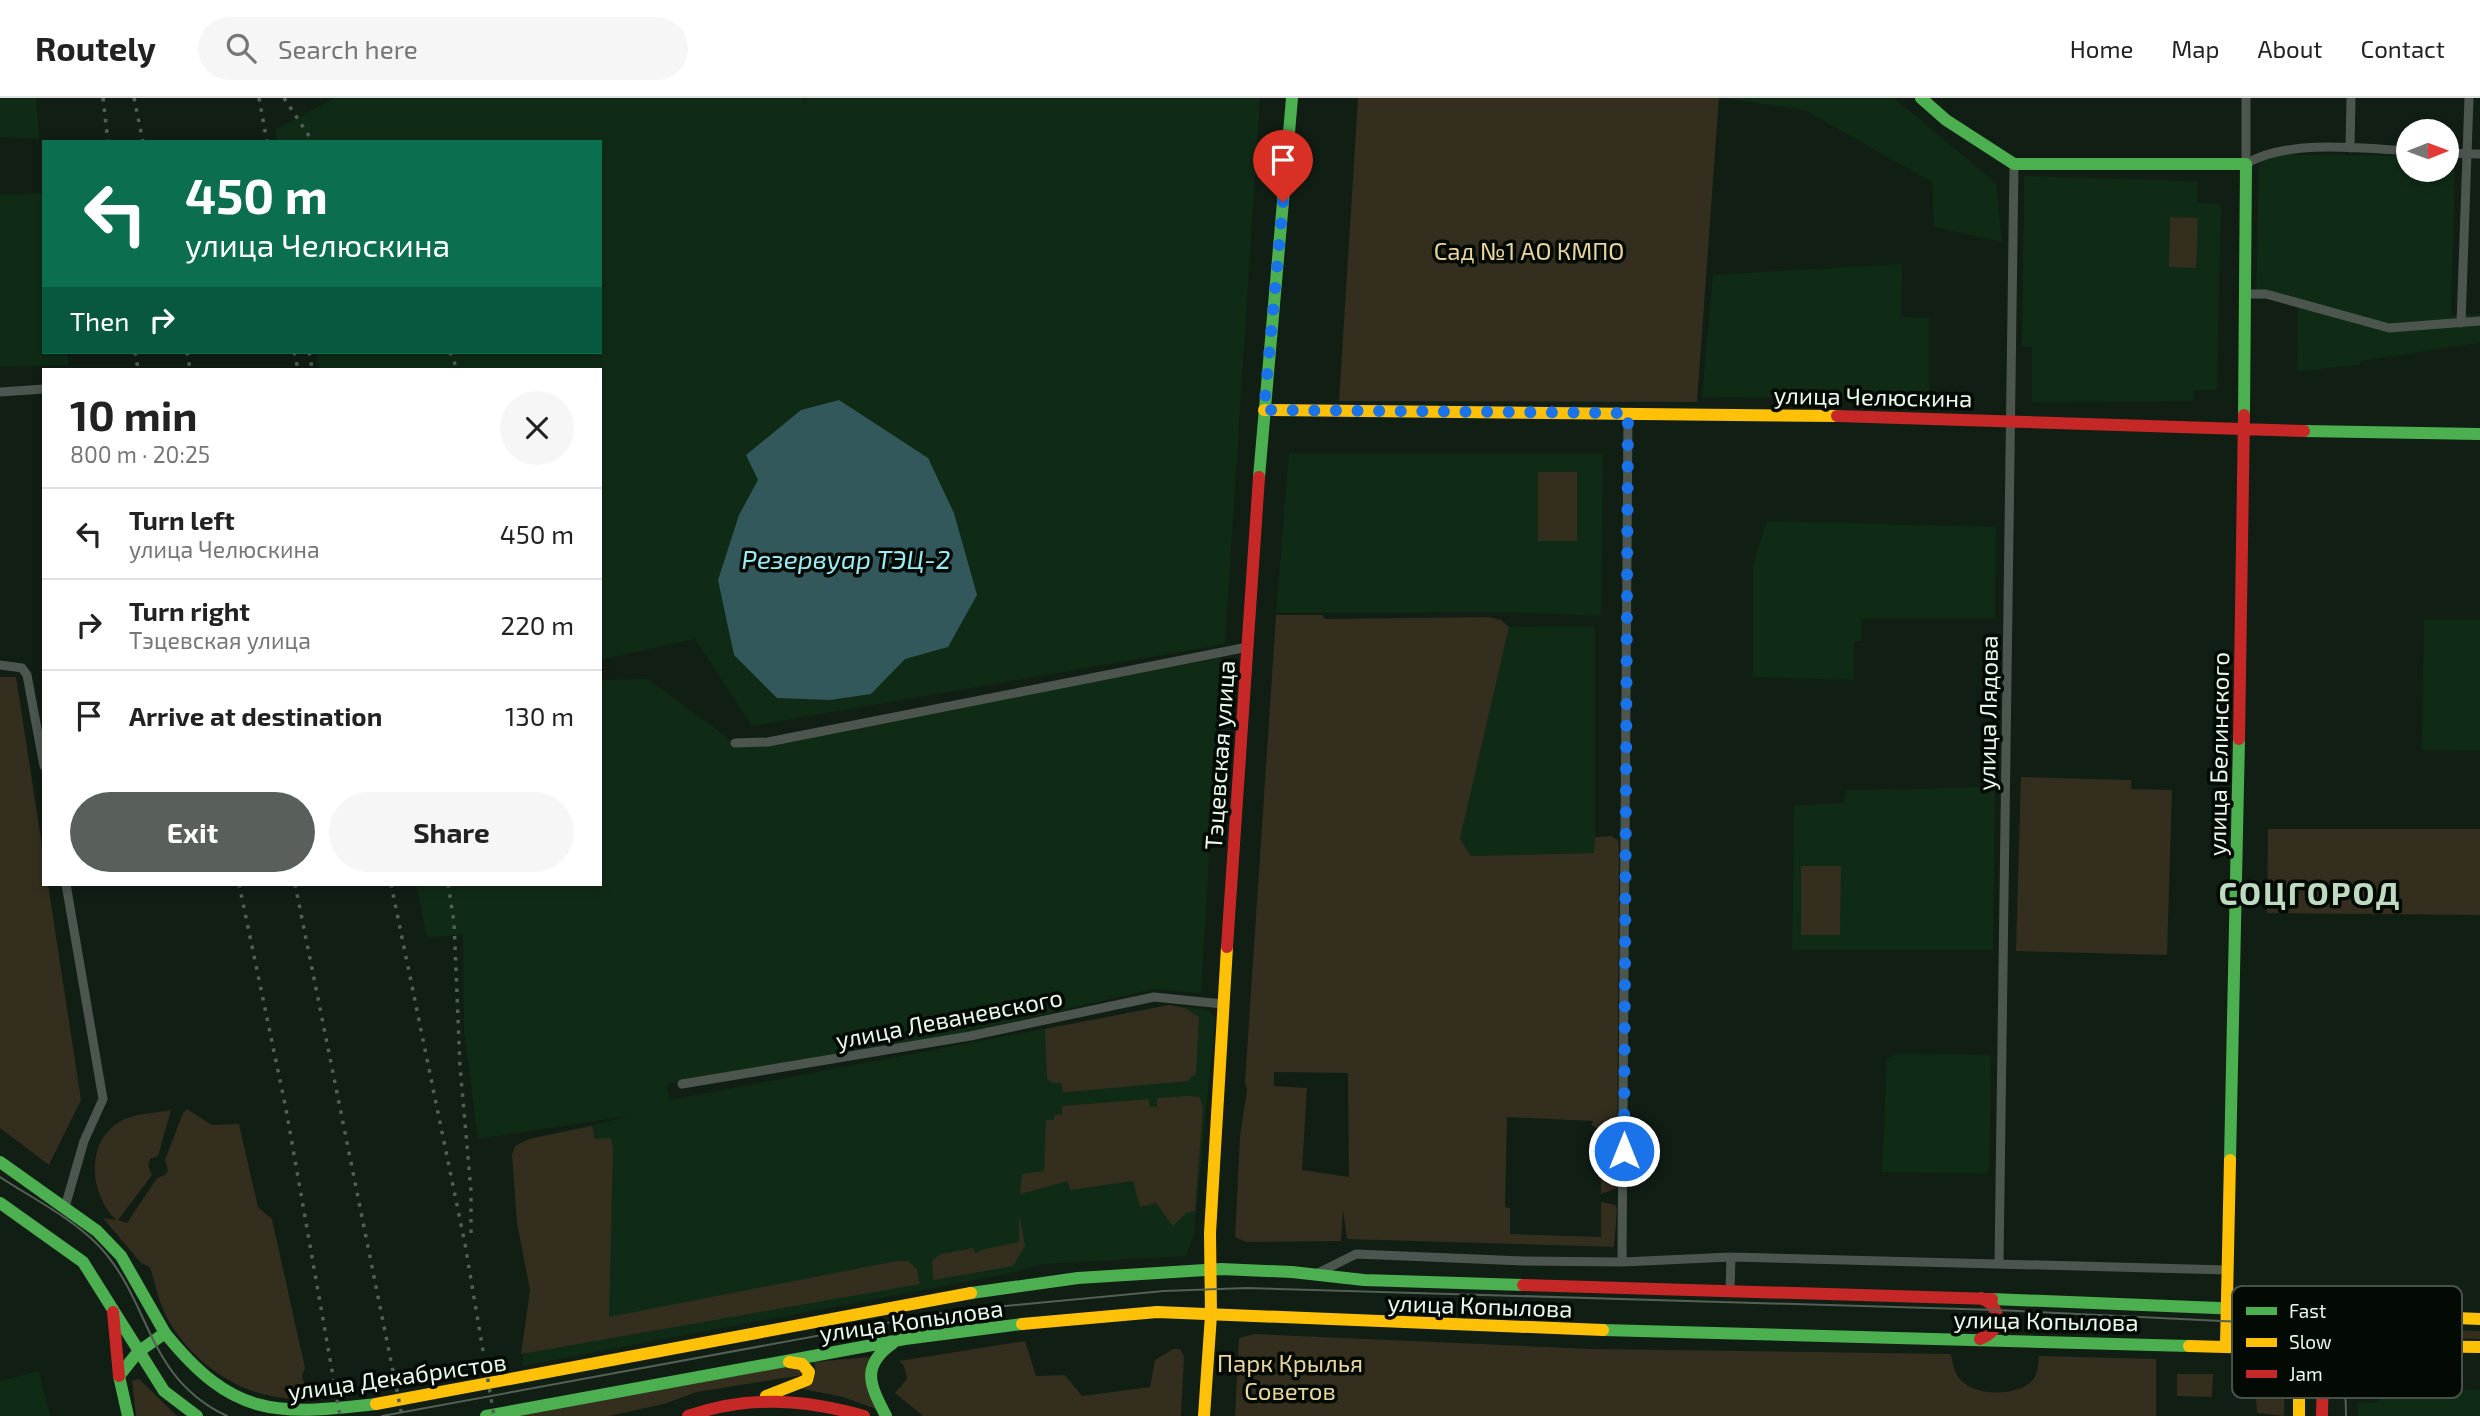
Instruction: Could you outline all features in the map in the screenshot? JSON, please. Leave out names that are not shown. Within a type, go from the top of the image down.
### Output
[{"type":"main road","name":"Тэцевская улица","points":[[1204,1416],[1211,1315],[1223,1004],[1264,410],[1292,98]]},
{"type":"main road","points":[[1921,98],[1946,120],[2014,164],[2246,164]]},
{"type":"main road","name":"улица Белинского","points":[[2226,1345],[2245,430],[2246,164]]},
{"type":"main road","name":"улица Челюскина","points":[[1264,410],[2010,420],[2245,430],[2480,434]]},
{"type":"main road","name":"улица Декабристов","points":[[0,1162],[97,1231],[121,1256],[165,1333],[207,1383],[246,1407],[278,1414],[308,1414],[530,1378]]},
{"type":"main road","points":[[0,1203],[83,1262],[164,1391],[197,1416]]},
{"type":"main road","name":"улица Копылова","points":[[530,1378],[1037,1282],[1211,1269],[1317,1273],[1364,1280],[2232,1308]]},
{"type":"main road","points":[[1979,1298],[1992,1303],[1997,1310],[1999,1323],[1992,1335],[1979,1340]]},
{"type":"main road","points":[[112,1308],[128,1416]]},
{"type":"main road","name":"улица Копылова","points":[[486,1416],[897,1341],[1077,1317],[1157,1312],[1593,1330],[2232,1345]]},
{"type":"main road","name":"улица Копылова","points":[[2462,1318],[2480,1319]]},
{"type":"main road","points":[[120,1376],[138,1352],[165,1333]]},
{"type":"main road","points":[[887,1416],[873,1391],[870,1369],[877,1353],[897,1341]]},
{"type":"main road","name":"улица Копылова","points":[[2462,1347],[2480,1347]]},
{"type":"main road","points":[[688,1416],[751,1402],[807,1380],[809,1371],[806,1367],[782,1360]]},
{"type":"main road","points":[[2298,1398],[2298,1416]]},
{"type":"main road","points":[[2322,1398],[2322,1416]]},
{"type":"main road","points":[[751,1402],[802,1400],[864,1416]]},
{"type":"street","name":"улица Белинского","points":[[2246,98],[2246,164]]},
{"type":"street","points":[[2350,148],[2351,98]]},
{"type":"street","points":[[2461,323],[2469,98]]},
{"type":"street","points":[[2246,164],[2262,155],[2350,148],[2396,150]]},
{"type":"street","points":[[2459,154],[2480,154]]},
{"type":"street","name":"улица Лядова","points":[[1999,1264],[2014,164]]},
{"type":"street","points":[[2245,294],[2266,294],[2389,328],[2480,321]]},
{"type":"street","points":[[0,392],[42,389]]},
{"type":"street","points":[[1622,1262],[1628,413]]},
{"type":"street","points":[[734,743],[768,742],[1248,647]]},
{"type":"street","points":[[0,665],[22,668],[27,675],[42,755]]},
{"type":"street","points":[[65,1207],[84,1141],[103,1099],[66,886]]},
{"type":"street","name":"улица Леваневского","points":[[682,1084],[970,1036],[1154,997],[1223,1004]]},
{"type":"street","name":"улица Копылова","points":[[1317,1273],[1356,1254],[1523,1261],[1622,1262],[1731,1257],[2228,1270]]},
{"type":"street","points":[[1730,1290],[1731,1257]]},
{"type":"shaded area","points":[[0,98],[36,98],[39,139],[0,137]]},
{"type":"shaded area","points":[[335,98],[802,98],[804,104],[808,98],[1260,98],[1225,644],[752,726],[695,639],[602,660],[602,368],[319,368],[316,354],[602,354],[602,140],[278,140],[275,130]]},
{"type":"shaded area","points":[[1724,98],[1894,98],[1996,183],[2002,242],[1934,227],[1932,182],[1804,110]]},
{"type":"shaded area","points":[[2276,154],[2396,156],[2396,182],[2454,182],[2451,315],[2480,314],[2480,343],[2360,361],[2360,365],[2297,371],[2298,299],[2256,299],[2259,168],[2262,158]]},
{"type":"shaded area","points":[[2024,176],[2197,181],[2197,203],[2221,204],[2217,390],[2194,390],[2193,401],[2032,402],[2032,347],[2022,346]]},
{"type":"shaded area","points":[[42,193],[42,354],[67,354],[69,365],[0,367],[0,195]]},
{"type":"shaded area","points":[[1902,264],[1901,317],[1929,318],[1929,399],[1702,397],[1713,275]]},
{"type":"shaded area","points":[[1289,453],[1603,453],[1601,616],[1511,612],[1276,613]]},
{"type":"shaded area","points":[[1767,521],[1996,527],[1995,619],[1861,619],[1861,641],[1854,642],[1854,680],[1753,677],[1753,564]]},
{"type":"shaded area","points":[[2424,620],[2480,620],[2480,751],[2422,750]]},
{"type":"shaded area","points":[[1595,626],[1595,853],[1471,856],[1460,839],[1509,627]]},
{"type":"shaded area","points":[[1221,658],[1201,993],[1153,989],[963,1033],[666,1084],[670,1100],[1169,1005],[1207,1010],[1215,1017],[1194,1235],[1186,1256],[1043,1264],[1007,1274],[522,1366],[530,1290],[517,1223],[512,1155],[515,1146],[529,1139],[635,1115],[478,1139],[464,1031],[463,934],[427,938],[416,886],[602,886],[602,680],[648,679],[739,746]]},
{"type":"shaded area","points":[[1995,787],[1993,950],[1792,950],[1794,805],[1844,803],[1846,790]]},
{"type":"shaded area","points":[[1897,1054],[1991,1055],[1989,1173],[1882,1172],[1887,1058]]},
{"type":"shaded area","points":[[39,1371],[50,1416],[0,1416],[0,1381]]},
{"type":"shaded area","points":[[2462,1390],[2480,1390],[2480,1416],[2358,1416],[2358,1402],[2375,1403],[2381,1398],[2462,1398]]},
{"type":"green space","name":"Сад №1 АО КМПО","points":[[1358,98],[1719,98],[1697,402],[1339,401]]},
{"type":"green space","points":[[2170,217],[2198,218],[2196,268],[2169,267]]},
{"type":"green space","points":[[1538,472],[1577,472],[1577,541],[1538,541]]},
{"type":"green space","points":[[1276,615],[1323,615],[1324,619],[1489,617],[1501,620],[1509,627],[1460,839],[1471,856],[1594,853],[1595,837],[1611,836],[1618,840],[1619,848],[1617,1188],[1601,1194],[1600,1130],[1591,1125],[1593,1121],[1507,1117],[1505,1207],[1510,1208],[1510,1234],[1601,1237],[1601,1202],[1615,1205],[1614,1247],[1347,1239],[1343,1210],[1341,1241],[1246,1242],[1235,1237],[1240,1136],[1247,1090],[1245,1082]],"holes":[[[1274,1072],[1348,1073],[1349,1177],[1302,1170],[1307,1088],[1274,1086]]]},
{"type":"green space","points":[[0,677],[16,677],[42,845],[42,886],[48,886],[81,1100],[49,1165],[0,1128]]},
{"type":"green space","points":[[2021,777],[2131,780],[2131,789],[2172,790],[2167,955],[2016,951]]},
{"type":"green space","points":[[2268,829],[2480,829],[2480,915],[2267,913]]},
{"type":"green space","points":[[1801,866],[1841,866],[1840,935],[1801,935]]},
{"type":"green space","points":[[1169,1005],[1185,1008],[1199,1017],[1196,1073],[1188,1081],[1063,1092],[1061,1083],[1053,1083],[1047,1079],[1045,1029]]},
{"type":"green space","points":[[1200,1097],[1203,1108],[1195,1211],[1186,1213],[1173,1226],[1156,1203],[1140,1207],[1133,1181],[1070,1190],[1068,1181],[1020,1194],[1022,1174],[1044,1171],[1046,1120],[1054,1120],[1054,1115],[1062,1114],[1062,1106],[1149,1099],[1149,1107],[1157,1107],[1157,1098]]},
{"type":"green space","points":[[187,1109],[212,1125],[239,1124],[258,1207],[272,1219],[305,1368],[302,1376],[309,1398],[266,1395],[246,1389],[209,1367],[179,1336],[167,1318],[150,1267],[141,1263],[103,1218],[116,1220],[100,1196],[95,1168],[102,1140],[110,1129],[128,1118],[171,1110],[158,1156],[150,1159],[148,1165],[152,1175],[118,1220],[127,1223],[157,1178],[165,1175],[168,1170],[165,1160]]},
{"type":"green space","points":[[592,1126],[595,1139],[611,1138],[613,1149],[609,1317],[897,1261],[908,1261],[917,1269],[920,1284],[521,1354],[530,1290],[517,1223],[512,1155],[515,1146],[529,1139]]},
{"type":"green space","points":[[1019,1213],[1025,1246],[1013,1266],[933,1280],[932,1261],[941,1254],[973,1248],[975,1253],[1019,1242]]},
{"type":"green space","points":[[2462,1330],[2480,1331],[2480,1339],[2462,1338]]},
{"type":"green space","name":"Парк Крылья Советов","points":[[1255,1334],[1592,1349],[1951,1354],[1958,1377],[1964,1383],[1971,1388],[1991,1392],[2012,1391],[2029,1383],[2036,1375],[2039,1356],[2156,1359],[2156,1416],[1235,1416],[1239,1338]]},
{"type":"green space","points":[[1025,1341],[1036,1376],[1065,1375],[1082,1396],[1150,1387],[1155,1360],[1173,1349],[1180,1349],[1184,1356],[1181,1416],[923,1416],[895,1393],[907,1379],[904,1366],[899,1361]]},
{"type":"green space","points":[[870,1357],[866,1365],[879,1410],[843,1397],[793,1387],[810,1383],[816,1372],[814,1362]]},
{"type":"green space","points":[[780,1365],[801,1367],[803,1375],[697,1392],[664,1404],[609,1416],[511,1416]]},
{"type":"green space","points":[[2177,1374],[2213,1374],[2212,1397],[2177,1396]]},
{"type":"green space","points":[[139,1379],[177,1416],[136,1416],[132,1381]]},
{"type":"green space","points":[[2256,1398],[2284,1398],[2284,1416],[2257,1413]]},
{"type":"water","name":"Резервуар ТЭЦ-2","points":[[839,400],[928,458],[954,513],[977,595],[948,647],[905,659],[871,694],[830,700],[777,698],[734,655],[718,580],[739,515],[758,480],[746,455],[801,410]]},
{"type":"tram line","points":[[0,1177],[63,1216],[97,1244],[129,1289],[164,1359],[179,1381],[200,1400],[227,1416]]},
{"type":"tram line","points":[[382,1416],[952,1311],[1164,1291],[1247,1288],[1997,1310],[2232,1322]]},
{"type":"tram line","points":[[2345,1398],[2346,1416]]},
{"type":"railway","points":[[103,98],[108,140]]},
{"type":"railway","points":[[134,98],[143,140]]},
{"type":"railway","points":[[259,98],[267,140]]},
{"type":"railway","points":[[284,98],[312,140]]},
{"type":"railway","points":[[135,354],[138,368]]},
{"type":"railway","points":[[187,354],[190,368]]},
{"type":"railway","points":[[294,354],[298,368]]},
{"type":"railway","points":[[309,354],[312,368]]},
{"type":"railway","points":[[451,354],[457,368]]},
{"type":"railway","points":[[239,886],[286,1109],[340,1416]]},
{"type":"railway","points":[[295,886],[402,1416]]},
{"type":"railway","points":[[391,886],[465,1244],[494,1416]]},
{"type":"railway","points":[[448,886],[454,922],[460,1066],[471,1191],[471,1240]]},
{"type":"traffic: fast","points":[[1259,477],[1292,98]]},
{"type":"traffic: fast","points":[[1921,98],[1946,120],[2014,164],[2246,164],[2244,415]]},
{"type":"traffic: fast","points":[[2304,431],[2480,434]]},
{"type":"traffic: fast","points":[[2230,1160],[2239,739]]},
{"type":"traffic: fast","points":[[0,1162],[97,1231],[121,1256],[165,1333]]},
{"type":"traffic: fast","points":[[0,1203],[83,1262],[164,1391],[197,1416]]},
{"type":"traffic: fast","points":[[971,1293],[1078,1278],[1221,1269],[1292,1272],[1364,1280],[1523,1285]]},
{"type":"traffic: fast","points":[[1992,1299],[2232,1309]]},
{"type":"traffic: fast","points":[[486,1416],[905,1339],[1022,1324]]},
{"type":"traffic: fast","points":[[1603,1330],[2189,1346]]},
{"type":"traffic: fast","points":[[128,1416],[119,1376],[138,1352],[165,1333],[212,1381],[234,1395],[257,1404],[282,1409],[309,1410],[376,1404]]},
{"type":"traffic: fast","points":[[886,1416],[872,1385],[871,1376],[876,1360],[893,1343]]},
{"type":"traffic: slow","points":[[1264,410],[1837,416]]},
{"type":"traffic: slow","points":[[1204,1416],[1211,1315],[1210,1233],[1227,947]]},
{"type":"traffic: slow","points":[[2226,1345],[2230,1160]]},
{"type":"traffic: slow","points":[[376,1404],[971,1293]]},
{"type":"traffic: slow","points":[[1022,1324],[1157,1312],[1603,1330]]},
{"type":"traffic: slow","points":[[2462,1318],[2480,1319]]},
{"type":"traffic: slow","points":[[2189,1346],[2232,1347]]},
{"type":"traffic: slow","points":[[2462,1347],[2480,1347]]},
{"type":"traffic: slow","points":[[766,1396],[807,1380],[809,1372],[802,1364],[789,1362]]},
{"type":"traffic: slow","points":[[2299,1398],[2299,1416]]},
{"type":"traffic: jam","points":[[2239,739],[2244,415]]},
{"type":"traffic: jam","points":[[1837,416],[2304,431]]},
{"type":"traffic: jam","points":[[1227,947],[1259,477]]},
{"type":"traffic: jam","points":[[1523,1285],[1992,1299]]},
{"type":"traffic: jam","points":[[1980,1339],[1993,1330],[1997,1319],[1993,1307],[1981,1298]]},
{"type":"traffic: jam","points":[[113,1312],[119,1376]]},
{"type":"traffic: jam","points":[[2322,1398],[2322,1416]]},
{"type":"traffic: jam","points":[[688,1416],[710,1409],[754,1402],[798,1403],[864,1416]]},
{"type":"district","name":"СОЦГОРОД","points":[[2310,892]]},
{"type":"route","points":[[1283,202],[1264,410],[1628,413],[1624,1151]]}]
